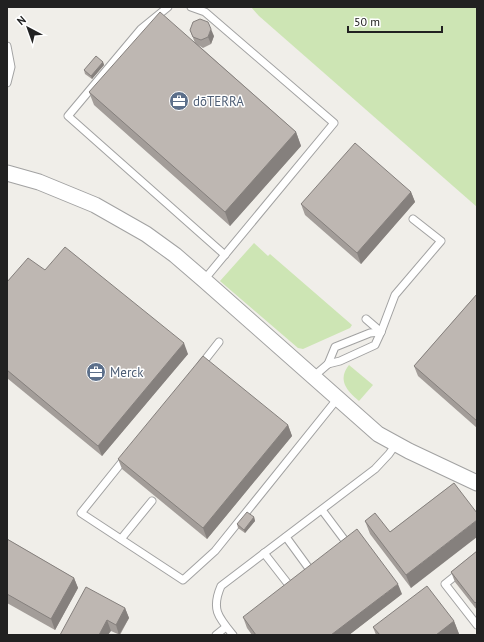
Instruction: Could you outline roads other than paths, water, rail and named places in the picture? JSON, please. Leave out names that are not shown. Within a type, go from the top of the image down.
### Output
[{"type":"street","points":[[7,173],[39,182],[95,205],[146,234],[175,255],[378,434],[477,483]]},
{"type":"lane","points":[[168,7],[141,28],[68,116],[225,254]]},
{"type":"lane","points":[[191,7],[205,12],[334,123],[204,280]]},
{"type":"lane","points":[[7,46],[11,67],[7,83]]},
{"type":"lane","points":[[328,364],[340,361],[375,345],[394,295],[441,241],[413,219]]},
{"type":"lane","points":[[366,319],[381,332]]},
{"type":"lane","points":[[313,377],[328,364],[335,347],[370,333],[381,332]]},
{"type":"lane","points":[[196,371],[219,342]]},
{"type":"lane","points":[[131,451],[81,513],[183,580],[215,551],[338,398]]},
{"type":"lane","points":[[233,635],[216,612],[217,595],[221,586],[375,469],[396,444]]},
{"type":"lane","points":[[121,539],[152,501]]},
{"type":"lane","points":[[322,510],[349,546]]},
{"type":"lane","points":[[286,536],[313,574]]},
{"type":"lane","points":[[264,553],[292,589]]},
{"type":"lane","points":[[466,567],[445,584],[477,625]]},
{"type":"lane","points":[[216,635],[226,627]]},
{"type":"place","name":"dōTERRA","points":[[179,101]]},
{"type":"place","name":"Merck","points":[[96,372]]}]
